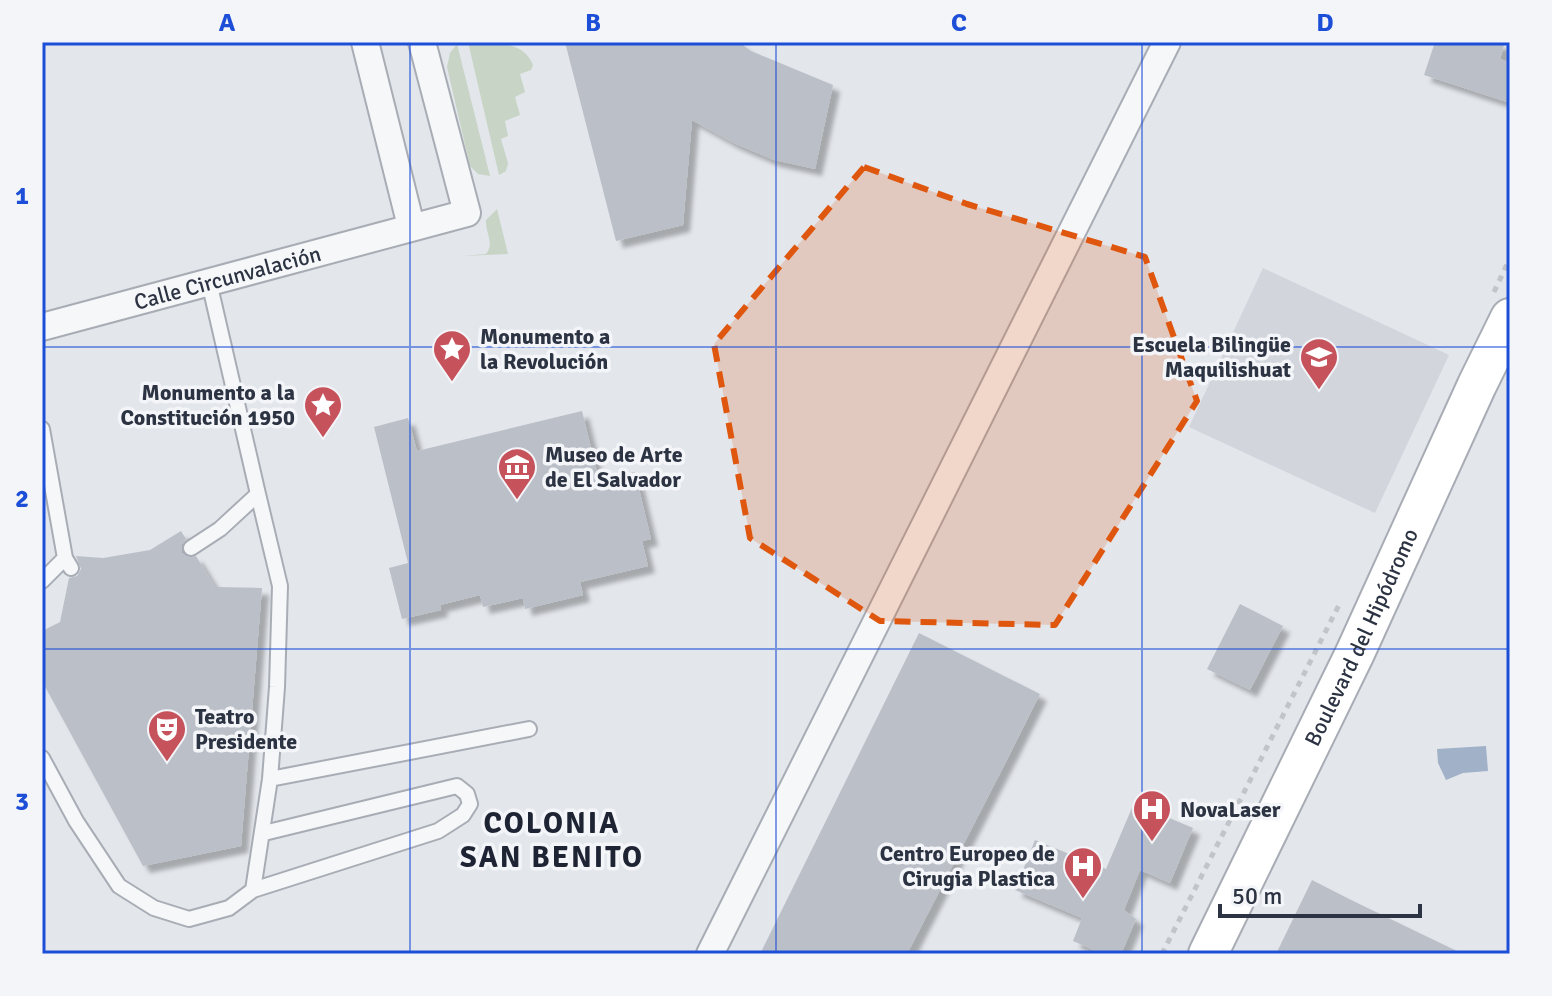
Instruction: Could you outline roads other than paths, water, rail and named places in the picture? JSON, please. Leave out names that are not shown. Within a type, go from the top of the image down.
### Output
[{"type":"street","points":[[365,42],[411,226]]},
{"type":"street","name":"Calle Circunvalación","points":[[42,327],[467,213],[422,42]]},
{"type":"street","points":[[710,954],[1167,42]]},
{"type":"street","name":"Boulevard del Hipódromo","points":[[1216,951],[1477,385],[1500,309]]},
{"type":"lane","points":[[209,282],[280,586],[270,779],[253,890]]},
{"type":"lane","points":[[42,429],[68,563],[42,581]]},
{"type":"lane","points":[[191,548],[220,529],[258,494]]},
{"type":"lane","points":[[270,779],[529,729]]},
{"type":"lane","points":[[42,758],[76,821],[119,886],[154,908],[189,919],[229,908],[253,890],[438,831],[463,815],[470,804],[467,794],[457,786],[264,833]]},
{"type":"water","points":[[1486,746],[1488,771],[1463,773],[1446,780],[1438,763],[1437,749]]},
{"type":"place","name":"Monumento a la Revolución","points":[[452,383]]},
{"type":"place","name":"Escuela Bilingüe Maquilishuat","points":[[1319,391]]},
{"type":"place","name":"Monumento a la Constitución 1950","points":[[323,439]]},
{"type":"place","name":"Museo de Arte de El Salvador","points":[[517,501]]},
{"type":"place","name":"Teatro Presidente","points":[[167,763]]},
{"type":"place","name":"NovaLaser","points":[[1152,843]]},
{"type":"place","name":"Centro Europeo de Cirugia Plastica","points":[[1083,900]]},
{"type":"district","name":"COLONIA SAN BENITO","points":[[552,840]]}]
